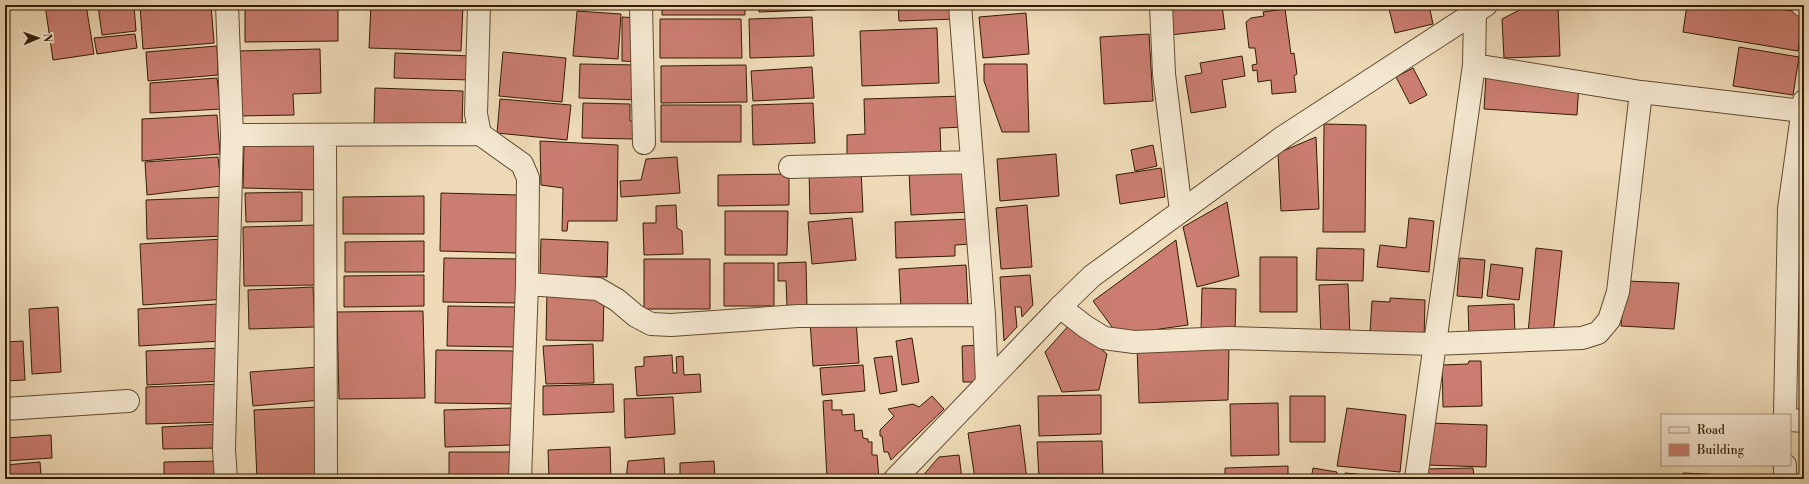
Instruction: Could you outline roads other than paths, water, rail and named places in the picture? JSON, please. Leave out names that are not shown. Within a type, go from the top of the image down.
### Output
[{"type":"street","points":[[226,479],[224,450],[232,135],[227,5]]},
{"type":"street","points":[[479,5],[476,114],[480,134]]},
{"type":"street","points":[[641,5],[644,143]]},
{"type":"street","points":[[960,5],[984,315],[986,383]]},
{"type":"street","points":[[1161,5],[1164,74],[1181,211]]},
{"type":"street","points":[[895,479],[986,383],[1092,276],[1283,137],[1480,9]]},
{"type":"street","points":[[1416,479],[1422,445],[1434,344],[1474,65],[1480,9]]},
{"type":"street","points":[[1474,65],[1641,92],[1803,106],[1800,158],[1789,209],[1785,414]]},
{"type":"street","points":[[1060,307],[1086,327],[1104,338],[1134,342],[1229,338],[1434,344],[1582,338],[1598,333],[1609,320],[1618,292],[1622,269],[1641,92]]},
{"type":"street","points":[[232,135],[480,134],[522,164],[528,178],[527,284],[520,479]]},
{"type":"street","points":[[325,135],[326,479]]},
{"type":"street","points":[[790,167],[972,162]]},
{"type":"street","points":[[527,284],[598,289],[617,300],[636,316],[651,324],[671,325],[798,316],[984,315]]},
{"type":"street","points":[[5,409],[128,401]]},
{"type":"street","points":[[1791,420],[1804,421]]},
{"type":"street","points":[[1785,466],[1785,479]]}]
